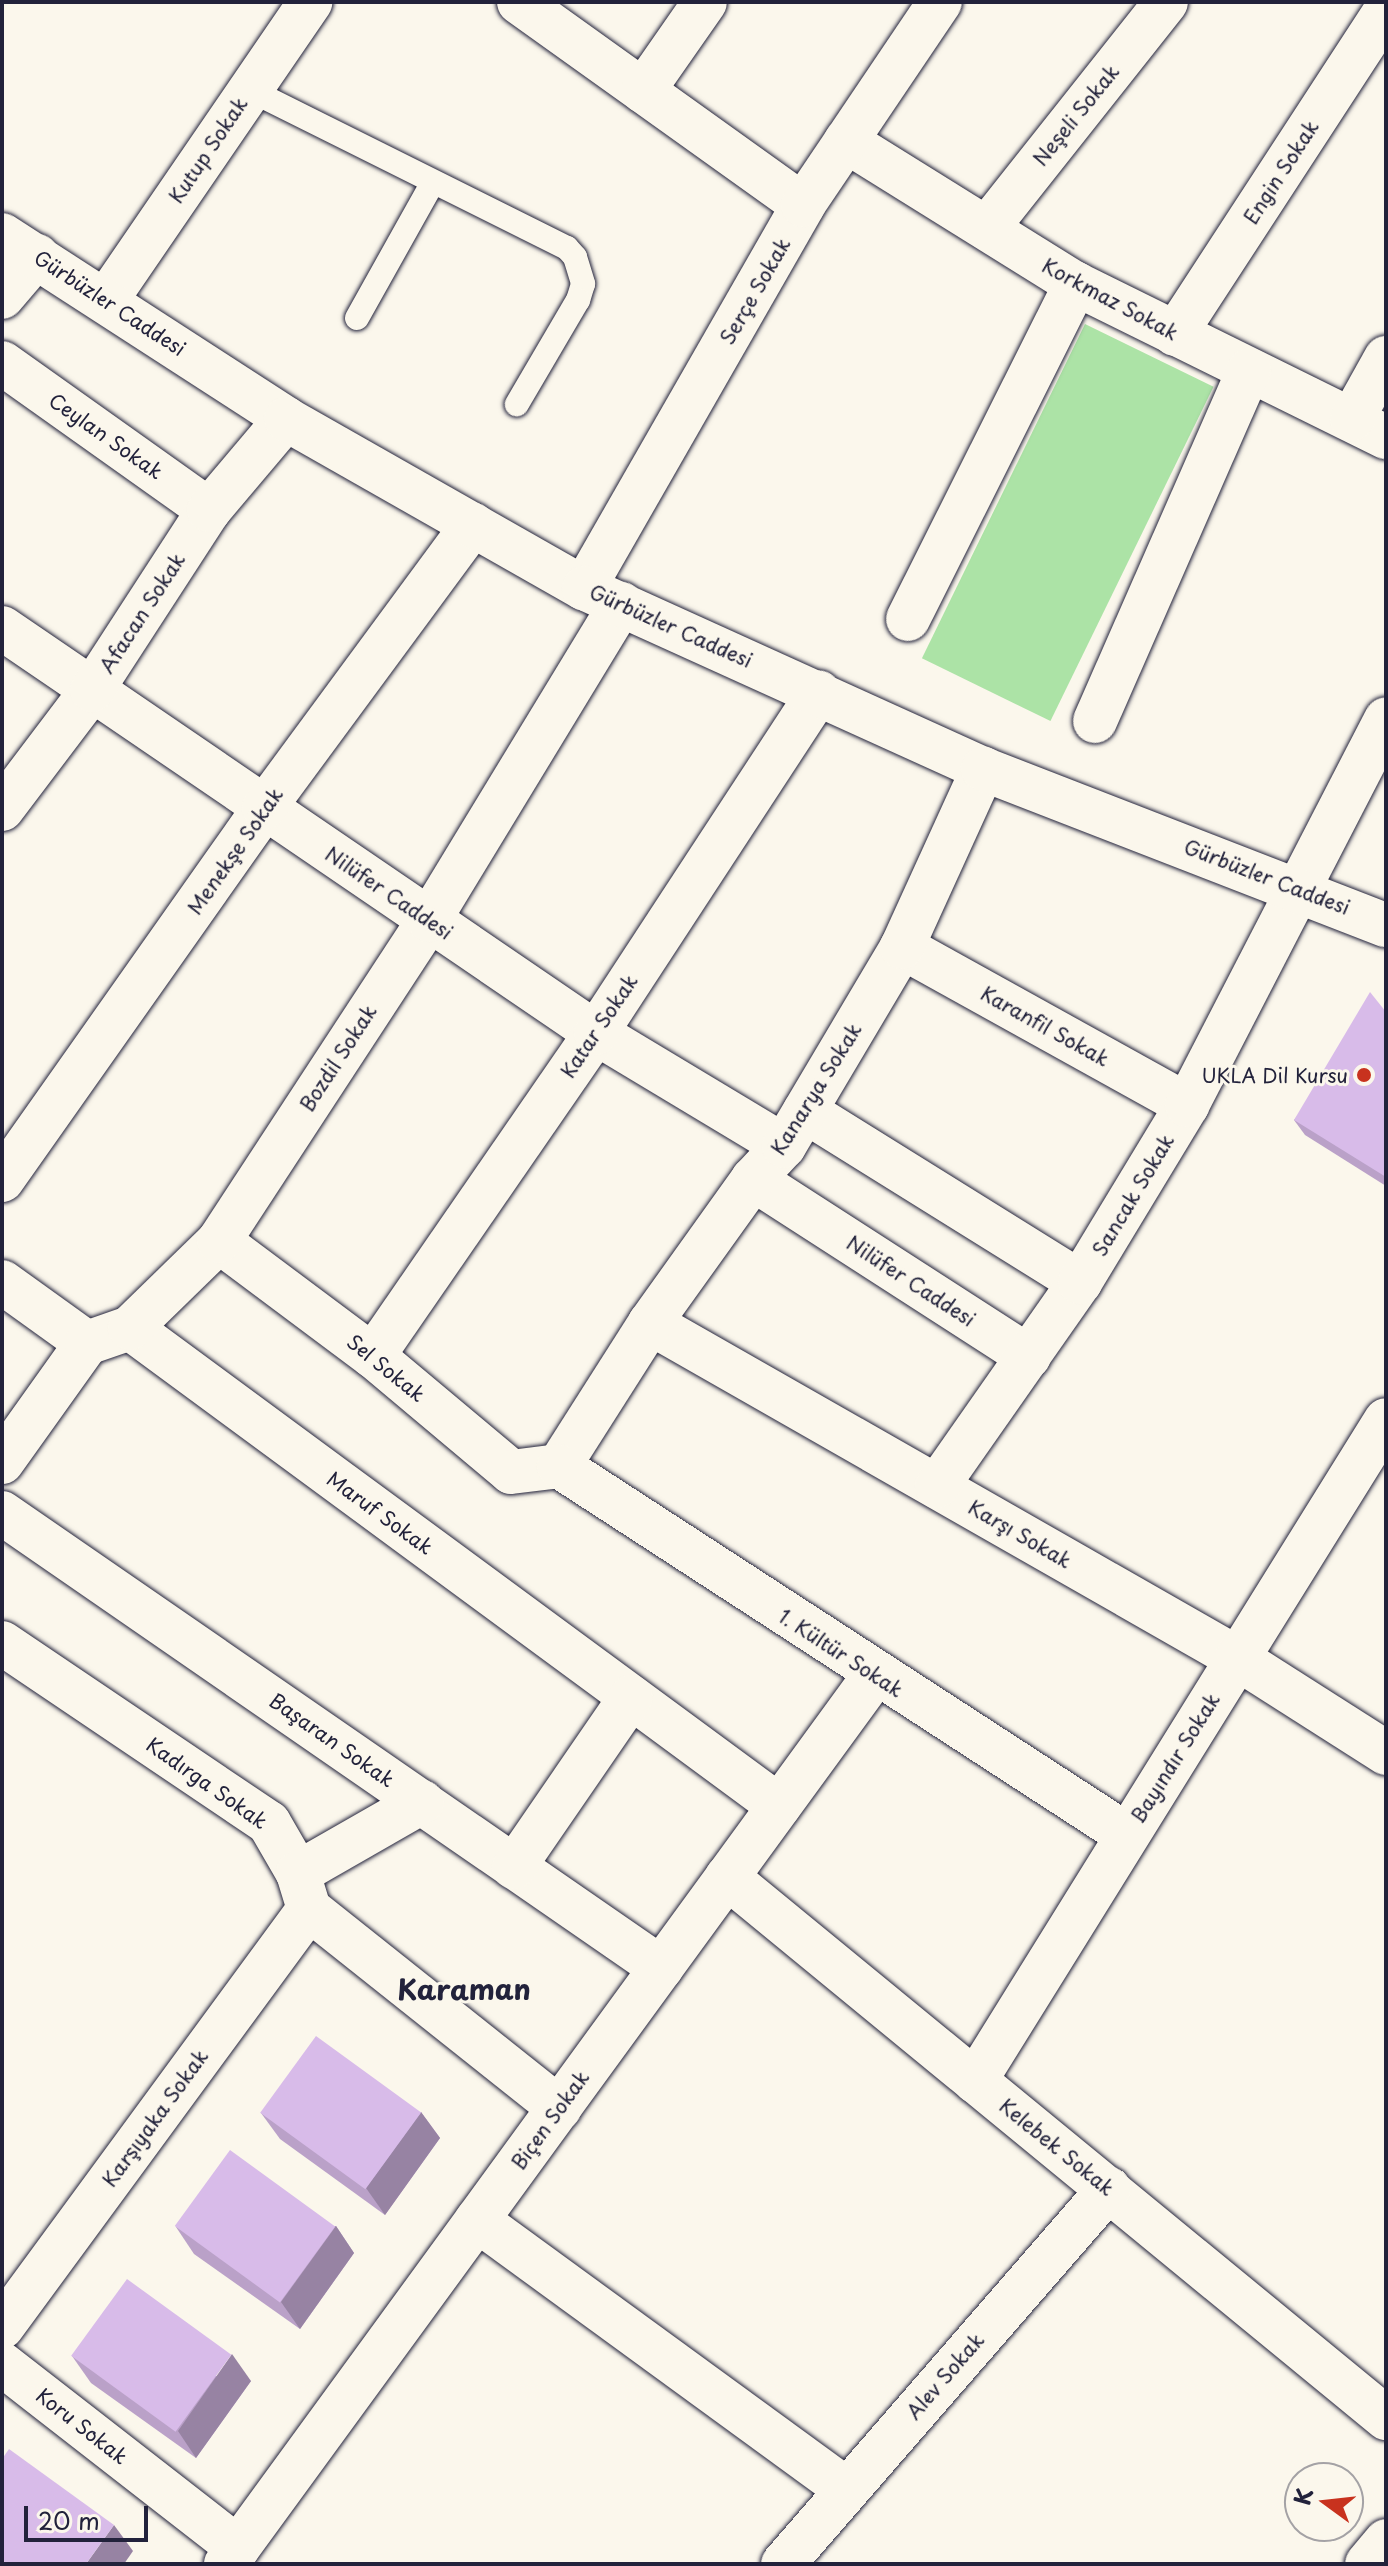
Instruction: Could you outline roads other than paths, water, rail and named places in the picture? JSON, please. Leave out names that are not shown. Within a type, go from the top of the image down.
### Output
[{"type":"street","name":"Kutup Sokak","points":[[107,299],[310,2]]},
{"type":"street","points":[[519,2],[803,205]]},
{"type":"street","points":[[643,91],[705,2]]},
{"type":"street","name":"Serçe Sokak","points":[[602,596],[803,205],[940,2]]},
{"type":"street","name":"Neşeli Sokak","points":[[987,228],[1166,2]]},
{"type":"street","name":"Engin Sokak","points":[[1175,334],[1386,10]]},
{"type":"street","name":"Korkmaz Sokak","points":[[846,141],[1076,284],[1369,428]]},
{"type":"street","points":[[2,297],[19,246]]},
{"type":"street","name":"Gürbüzler Caddesi","points":[[19,246],[107,299],[286,419],[602,596],[983,769],[1300,888],[1386,925]]},
{"type":"street","points":[[908,619],[1076,284]]},
{"type":"street","points":[[1369,428],[1386,358]]},
{"type":"street","name":"Ceylan Sokak","points":[[2,363],[209,510]]},
{"type":"street","points":[[1095,721],[1249,370]]},
{"type":"street","name":"Afacan Sokak","points":[[2,809],[92,690],[209,510],[286,419]]},
{"type":"street","name":"Menekşe Sokak","points":[[2,1180],[264,808],[473,525]]},
{"type":"street","name":"Bozdil Sokak","points":[[87,1343],[130,1328],[219,1241],[429,920],[602,596]]},
{"type":"street","name":"Nilüfer Caddesi","points":[[2,628],[596,1033],[795,1129],[1080,1282]]},
{"type":"street","name":"Katar Sokak","points":[[373,1356],[596,1033],[819,692]]},
{"type":"street","name":"Sancak Sokak","points":[[937,1486],[1080,1282],[1187,1105],[1300,888],[1368,791],[1386,719]]},
{"type":"street","name":"Kanarya Sokak","points":[[559,1466],[650,1323],[753,1179],[795,1129],[902,947],[983,769]]},
{"type":"street","name":"Karanfil Sokak","points":[[902,947],[1187,1105]]},
{"type":"street","name":"Nilüfer Caddesi","points":[[753,1179],[1029,1357]]},
{"type":"street","name":"Sel Sokak","points":[[219,1241],[373,1356],[511,1472],[559,1466]]},
{"type":"street","points":[[2,1282],[87,1343],[2,1462]]},
{"type":"street","name":"Karşı Sokak","points":[[650,1323],[1237,1658],[1386,1753]]},
{"type":"street","name":"Maruf Sokak","points":[[130,1328],[779,1806]]},
{"type":"street","name":"Bayındır Sokak","points":[[975,2081],[1237,1658],[1383,1431]]},
{"type":"street","name":"1. Kültür Sokak","points":[[559,1466],[874,1676],[1127,1835]]},
{"type":"street","name":"Başaran Sokak","points":[[2,1513],[661,1968]]},
{"type":"street","name":"Kadırga Sokak","points":[[2,1643],[269,1823],[303,1891],[559,2108]]},
{"type":"street","name":"Biçen Sokak","points":[[232,2556],[874,1676]]},
{"type":"street","points":[[514,1867],[631,1697]]},
{"type":"street","name":"Karşıyaka Sokak","points":[[2,2327],[303,1891],[422,1802]]},
{"type":"street","name":"Kelebek Sokak","points":[[727,1877],[1386,2418]]},
{"type":"street","name":"Alev Sokak","points":[[783,2564],[1109,2189]]},
{"type":"street","points":[[477,2220],[846,2489]]},
{"type":"street","name":"Koru Sokak","points":[[2,2364],[232,2556]]},
{"type":"street","points":[[1367,2564],[1386,2541]]},
{"type":"lane","points":[[250,90],[432,184],[567,248],[580,267],[578,300],[517,404]]},
{"type":"lane","points":[[357,318],[432,184]]},
{"type":"place","name":"UKLA Dil Kursu","points":[[1364,1075]]},
{"type":"district","name":"Karaman","points":[[464,1989]]}]
